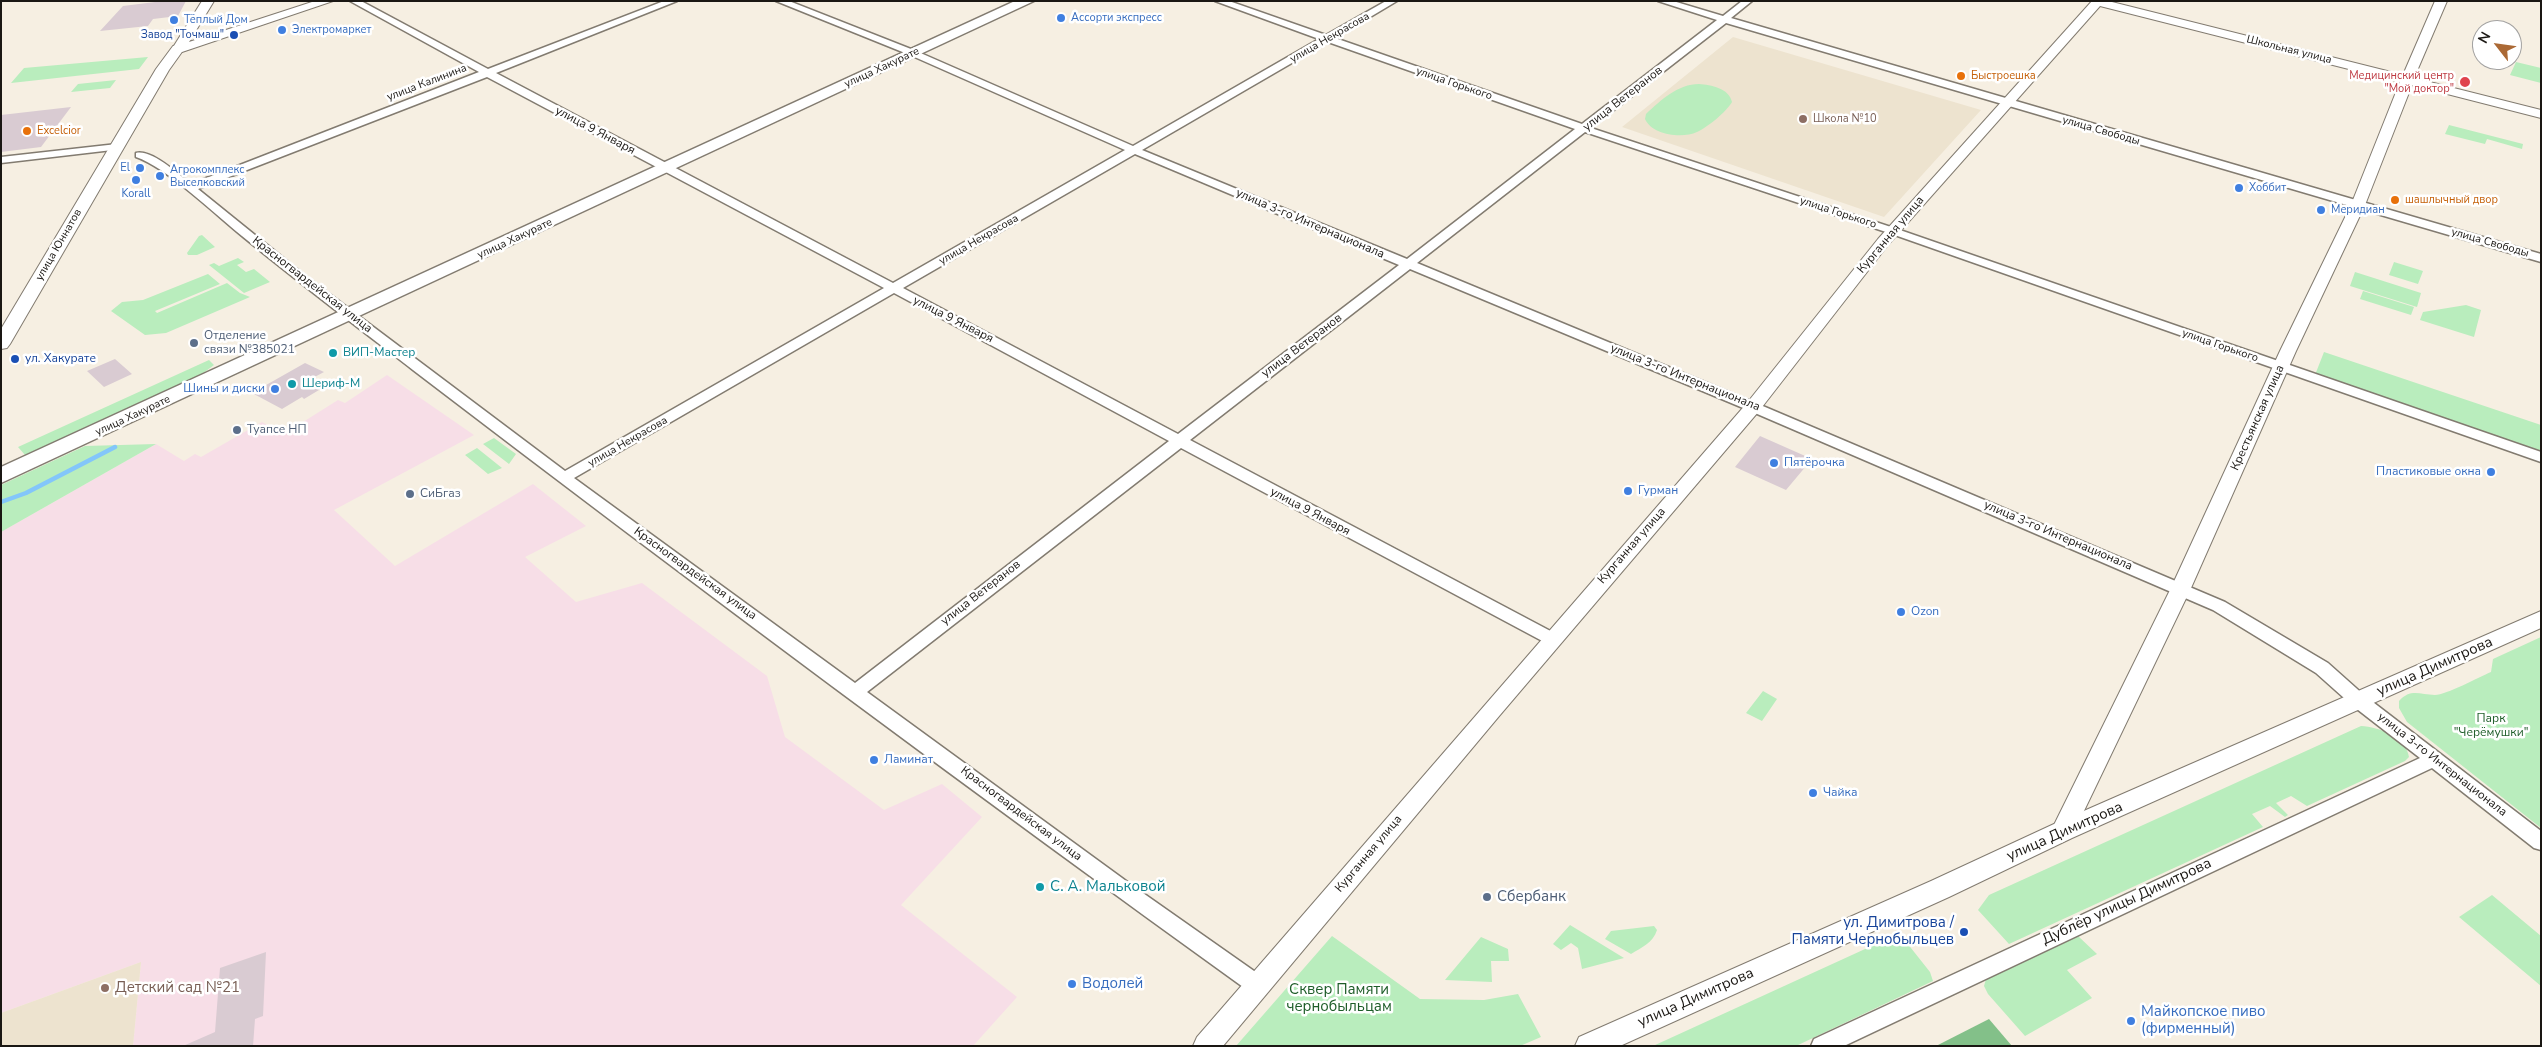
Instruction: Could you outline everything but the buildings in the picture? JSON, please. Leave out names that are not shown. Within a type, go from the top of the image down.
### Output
[{"type":"main road","name":"улица Хакурате","points":[[6,473],[351,316],[1027,1]]},
{"type":"main road","name":"улица Юннатов","points":[[1,344],[117,146],[163,70],[178,49]]},
{"type":"main road","name":"улица Димитрова","points":[[1590,1046],[1940,889],[2063,831],[2140,799],[2541,619]]},
{"type":"street","name":"улица Юннатов","points":[[178,49],[208,1]]},
{"type":"street","points":[[178,49],[327,1]]},
{"type":"street","name":"улица 9 Января","points":[[354,1],[490,72],[589,128],[1552,639]]},
{"type":"street","name":"улица Калинина","points":[[190,188],[673,1]]},
{"type":"street","name":"улица 3-го Интернационала","points":[[780,1],[913,53],[1407,265],[1753,407],[2181,588],[2219,606],[2284,643],[2322,668],[2359,700],[2541,842]]},
{"type":"street","name":"улица Горького","points":[[1219,1],[1585,129],[1893,231],[2281,368],[2541,457]]},
{"type":"street","name":"улица Некрасова","points":[[564,478],[1393,1]]},
{"type":"street","name":"улица Свободы","points":[[1662,1],[2541,258]]},
{"type":"street","name":"улица Ветеранов","points":[[856,691],[1178,440],[1585,129],[1748,1]]},
{"type":"street","name":"Школьная улица","points":[[2096,1],[2541,114]]},
{"type":"street","name":"Курганная улица","points":[[1206,1046],[1552,639],[1753,407],[1893,231],[2096,1]]},
{"type":"street","name":"Крестьянская улица","points":[[2063,831],[2181,588],[2281,368],[2358,205],[2441,1]]},
{"type":"street","points":[[1,160],[117,146]]},
{"type":"street","name":"Красногвардейская улица","points":[[140,155],[148,158],[190,188],[351,316],[564,478],[856,691],[1126,892],[1257,985]]},
{"type":"street","name":"Дублёр улицы Димитрова","points":[[1821,1046],[2434,759]]},
{"type":"shaded area","name":"Школа №10","points":[[1733,37],[1981,110],[1884,217],[1622,127]]},
{"type":"shaded area","points":[[387,375],[474,435],[334,510],[395,566],[533,484],[586,526],[525,557],[576,602],[642,583],[767,676],[785,737],[884,810],[942,784],[982,817],[901,905],[1017,997],[973,1046],[133,1046],[141,962],[1,1013],[1,532],[156,444],[184,461],[195,454],[201,457],[262,422],[284,434],[338,400],[345,403]]},
{"type":"shaded area","name":"Детский сад №21","points":[[141,962],[133,1046],[1,1046],[1,1013]]},
{"type":"green space","points":[[148,57],[139,69],[11,83],[24,68]]},
{"type":"green space","points":[[2522,63],[2541,68],[2541,83],[2510,75],[2512,70],[2522,70]]},
{"type":"green space","points":[[116,80],[110,88],[71,92],[78,84]]},
{"type":"green space","points":[[1699,84],[1714,86],[1723,90],[1732,102],[1726,110],[1701,130],[1684,135],[1668,134],[1654,129],[1645,119],[1646,114],[1664,98],[1684,87]]},
{"type":"green space","points":[[2449,125],[2523,144],[2522,149],[2487,139],[2485,144],[2445,134]]},
{"type":"green space","points":[[202,235],[215,247],[197,255],[188,255],[187,253],[199,236]]},
{"type":"green space","points":[[238,258],[244,262],[237,265],[246,272],[254,269],[270,282],[244,293],[209,265],[214,263],[219,266]]},
{"type":"green space","points":[[2394,262],[2423,271],[2418,284],[2389,275]]},
{"type":"green space","points":[[2355,272],[2421,293],[2417,307],[2350,286]]},
{"type":"green space","points":[[208,274],[220,284],[155,311],[157,313],[227,283],[240,293],[250,297],[166,333],[145,335],[111,311],[122,302],[143,300]]},
{"type":"green space","points":[[2363,291],[2414,307],[2411,315],[2360,299]]},
{"type":"green space","points":[[2466,305],[2481,310],[2474,337],[2420,320],[2423,312]]},
{"type":"green space","points":[[2324,352],[2541,425],[2541,452],[2315,375]]},
{"type":"green space","points":[[209,360],[214,365],[202,374],[25,455],[18,447]]},
{"type":"green space","points":[[494,438],[516,454],[509,464],[483,444]]},
{"type":"green space","points":[[156,444],[1,532],[1,485],[85,446]]},
{"type":"green space","points":[[477,448],[502,468],[488,474],[465,455]]},
{"type":"green space","name":"Парк \"Черёмушки\"","points":[[2541,637],[2541,828],[2407,722],[2399,708],[2399,701],[2412,693],[2435,695],[2463,685],[2491,672],[2493,659]]},
{"type":"green space","points":[[1763,691],[1777,699],[1762,721],[1746,713]]},
{"type":"green space","points":[[2361,726],[2376,728],[2391,734],[2403,744],[2409,757],[2405,761],[2307,806],[2291,796],[2276,803],[2288,815],[2285,817],[2270,806],[2252,814],[2263,827],[2009,944],[1978,910],[1989,895]]},
{"type":"green space","points":[[2492,895],[2541,936],[2541,986],[2459,917]]},
{"type":"green space","points":[[1570,925],[1624,958],[1582,969],[1578,948],[1571,943],[1561,950],[1553,944]]},
{"type":"green space","points":[[1654,926],[1657,930],[1653,938],[1631,954],[1605,939],[1611,931]]},
{"type":"green space","name":"Сквер Памяти чернобыльцам","points":[[1332,936],[1420,999],[1484,1000],[1518,994],[1541,1037],[1520,1046],[1236,1046]]},
{"type":"green space","points":[[2078,936],[2097,954],[2067,970],[2092,998],[2025,1036],[1988,994],[1984,986],[1986,979]]},
{"type":"green space","points":[[1481,937],[1508,949],[1509,961],[1491,961],[1492,982],[1445,980]]},
{"type":"green space","points":[[1907,943],[1930,972],[1933,981],[1796,1046],[1653,1046],[1876,944]]},
{"type":"green space","points":[[1989,1019],[2012,1046],[1936,1046]]},
{"type":"waterway","points":[[1,502],[26,493],[115,447]]},
{"type":"place","name":"Ассорти экспресс","points":[[1061,18]]},
{"type":"place","name":"Тёплый Дом","points":[[174,20]]},
{"type":"place","name":"Электромаркет","points":[[282,30]]},
{"type":"place","name":"Завод \"Точмаш\"","points":[[234,35]]},
{"type":"place","name":"Быстроешка","points":[[1961,76]]},
{"type":"place","name":"Медицинский центр \"Мой доктор\"","points":[[2465,82]]},
{"type":"place","name":"Школа №10","points":[[1803,119]]},
{"type":"place","name":"Excelcior","points":[[27,131]]},
{"type":"place","name":"El","points":[[140,168]]},
{"type":"place","name":"Агрокомплекс Выселковский","points":[[160,176]]},
{"type":"place","name":"Korall","points":[[136,180]]},
{"type":"place","name":"Хоббит","points":[[2239,188]]},
{"type":"place","name":"шашлычный двор","points":[[2395,200]]},
{"type":"place","name":"Меридиан","points":[[2321,210]]},
{"type":"place","name":"Отделение связи №385021","points":[[194,343]]},
{"type":"place","name":"ВИП-Мастер","points":[[333,353]]},
{"type":"place","name":"ул. Хакурате","points":[[15,359]]},
{"type":"place","name":"Шериф-М","points":[[292,384]]},
{"type":"place","name":"Шины и диски","points":[[275,389]]},
{"type":"place","name":"Туапсе НП","points":[[237,430]]},
{"type":"place","name":"Пятёрочка","points":[[1774,463]]},
{"type":"place","name":"Пластиковые окна","points":[[2491,472]]},
{"type":"place","name":"Гурман","points":[[1628,491]]},
{"type":"place","name":"СиБгаз","points":[[410,494]]},
{"type":"place","name":"Ozon","points":[[1901,612]]},
{"type":"place","name":"Ламинат","points":[[874,760]]},
{"type":"place","name":"Чайка","points":[[1813,793]]},
{"type":"place","name":"С. А. Мальковой","points":[[1040,887]]},
{"type":"place","name":"Сбербанк","points":[[1487,897]]},
{"type":"place","name":"ул. Димитрова / Памяти Чернобыльцев","points":[[1964,932]]},
{"type":"place","name":"Водолей","points":[[1072,984]]},
{"type":"place","name":"Детский сад №21","points":[[105,988]]},
{"type":"place","name":"Майкопское пиво (фирменный)","points":[[2131,1021]]}]
